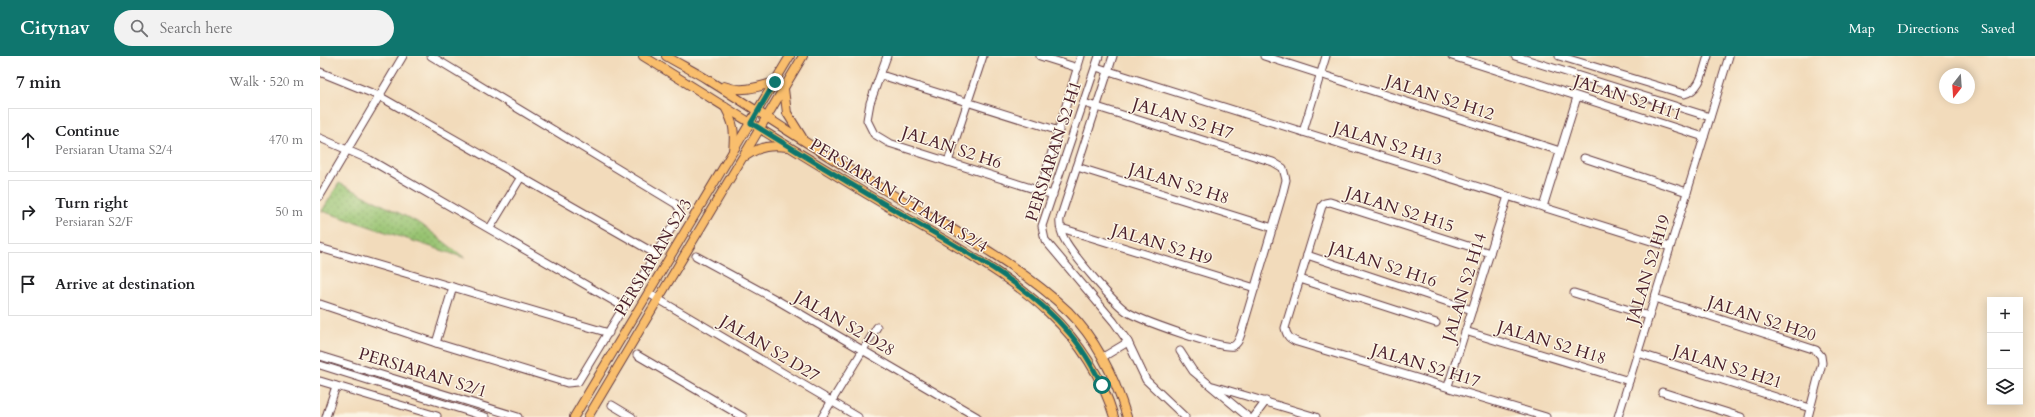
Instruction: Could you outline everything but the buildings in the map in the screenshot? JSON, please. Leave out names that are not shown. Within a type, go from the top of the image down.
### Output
[{"type":"main road","name":"PERSIARAN UTAMA S2/4","points":[[643,56],[751,123],[978,259],[1034,298],[1070,334],[1088,358],[1102,385],[1114,417]]},
{"type":"main road","points":[[666,56],[804,139],[863,178],[975,243],[1021,274],[1070,313],[1103,357],[1114,380],[1127,417]]},
{"type":"main road","name":"PERSIARAN S2/3","points":[[574,417],[732,156],[790,56]]},
{"type":"main road","points":[[588,417],[657,298],[768,118],[803,56]]},
{"type":"main road","points":[[706,79],[732,89],[752,88],[775,82]]},
{"type":"main road","points":[[784,88],[784,103],[787,113],[804,139]]},
{"type":"main road","points":[[725,106],[733,123],[735,134],[732,156]]},
{"type":"main road","points":[[743,158],[755,149],[771,145],[791,147]]},
{"type":"street","points":[[320,196],[403,56]]},
{"type":"street","points":[[320,304],[436,343],[567,382],[578,382],[680,214],[679,208],[676,204],[431,56]]},
{"type":"street","name":"JALAN S2 H6","points":[[887,56],[870,103],[867,120],[874,134],[889,143],[1053,195]]},
{"type":"street","points":[[948,162],[983,56]]},
{"type":"street","points":[[1040,56],[1078,68]]},
{"type":"street","points":[[1040,191],[1081,56]]},
{"type":"street","name":"PERSIARAN S2 H1","points":[[1099,56],[1042,226],[1045,240],[1114,322],[1128,342],[1146,380],[1185,417]]},
{"type":"street","points":[[1113,56],[1060,219],[1065,241],[1076,256],[1125,311],[1139,318],[1214,344],[1227,347],[1233,346],[1238,341],[1272,228]]},
{"type":"street","name":"JALAN S2 H12","points":[[1264,56],[1560,151]]},
{"type":"street","points":[[1303,132],[1326,56]]},
{"type":"street","name":"JALAN S2 H11","points":[[1452,56],[1577,97],[1705,134]]},
{"type":"street","points":[[1518,56],[1710,117],[1729,56]]},
{"type":"street","points":[[1559,56],[1684,94],[1692,92],[1698,86],[1708,56]]},
{"type":"street","name":"JALAN S2 H13","points":[[1096,67],[1670,247]]},
{"type":"street","points":[[320,72],[379,96],[656,254]]},
{"type":"street","points":[[881,75],[968,101],[1059,131]]},
{"type":"street","points":[[1543,207],[1577,97]]},
{"type":"street","name":"JALAN S2 H7","points":[[1084,103],[1273,162],[1283,168],[1286,180],[1272,228]]},
{"type":"street","name":"JALAN S2 H19","points":[[1618,417],[1710,117]]},
{"type":"street","points":[[320,138],[347,149],[490,228],[624,307]]},
{"type":"street","points":[[1584,158],[1687,192]]},
{"type":"street","name":"JALAN S2 H8","points":[[1077,167],[1272,228]]},
{"type":"street","points":[[490,228],[521,177]]},
{"type":"street","name":"JALAN S2 H14","points":[[1448,386],[1508,196]]},
{"type":"street","name":"JALAN S2 H15","points":[[1307,255],[1322,206],[1325,203],[1330,202],[1490,253]]},
{"type":"street","name":"JALAN S2 H9","points":[[1061,228],[1255,288]]},
{"type":"street","points":[[320,248],[609,332]]},
{"type":"street","points":[[1307,255],[1300,280],[1436,322]]},
{"type":"street","name":"JALAN S2 H16","points":[[1307,255],[1472,310]]},
{"type":"street","name":"JALAN S2 D28","points":[[696,256],[775,299],[977,417]]},
{"type":"street","name":"JALAN S2 H17","points":[[1300,280],[1285,328],[1290,339],[1546,417]]},
{"type":"street","points":[[436,343],[453,287]]},
{"type":"street","name":"JALAN S2 D27","points":[[648,293],[858,417]]},
{"type":"street","points":[[1574,293],[1649,316]]},
{"type":"street","name":"JALAN S2 H20","points":[[1654,298],[1816,350],[1821,356],[1822,363],[1808,417]]},
{"type":"street","points":[[822,417],[877,328]]},
{"type":"street","name":"JALAN S2 H18","points":[[1465,331],[1629,381]]},
{"type":"street","points":[[1103,357],[1128,342]]},
{"type":"street","points":[[1180,351],[1193,371],[1213,386],[1248,417]]},
{"type":"street","name":"JALAN S2 H21","points":[[1638,354],[1810,408]]},
{"type":"street","points":[[637,355],[742,417]]},
{"type":"street","name":"PERSIARAN S2/1","points":[[320,356],[518,417]]},
{"type":"street","name":"PERSIARAN S2/1","points":[[320,365],[486,417]]},
{"type":"street","points":[[320,381],[437,416],[444,394]]},
{"type":"street","points":[[326,417],[336,386]]},
{"type":"street","points":[[1213,386],[1316,417]]},
{"type":"street","points":[[1662,392],[1741,417]]},
{"type":"street","points":[[1254,417],[1266,401]]},
{"type":"street","points":[[612,405],[632,417]]},
{"type":"green space","points":[[339,183],[421,224],[465,258],[322,211]]},
{"type":"route","points":[[775,82],[751,123],[836,176],[978,259],[1025,291],[1053,316],[1070,334],[1088,358],[1102,385]]}]
